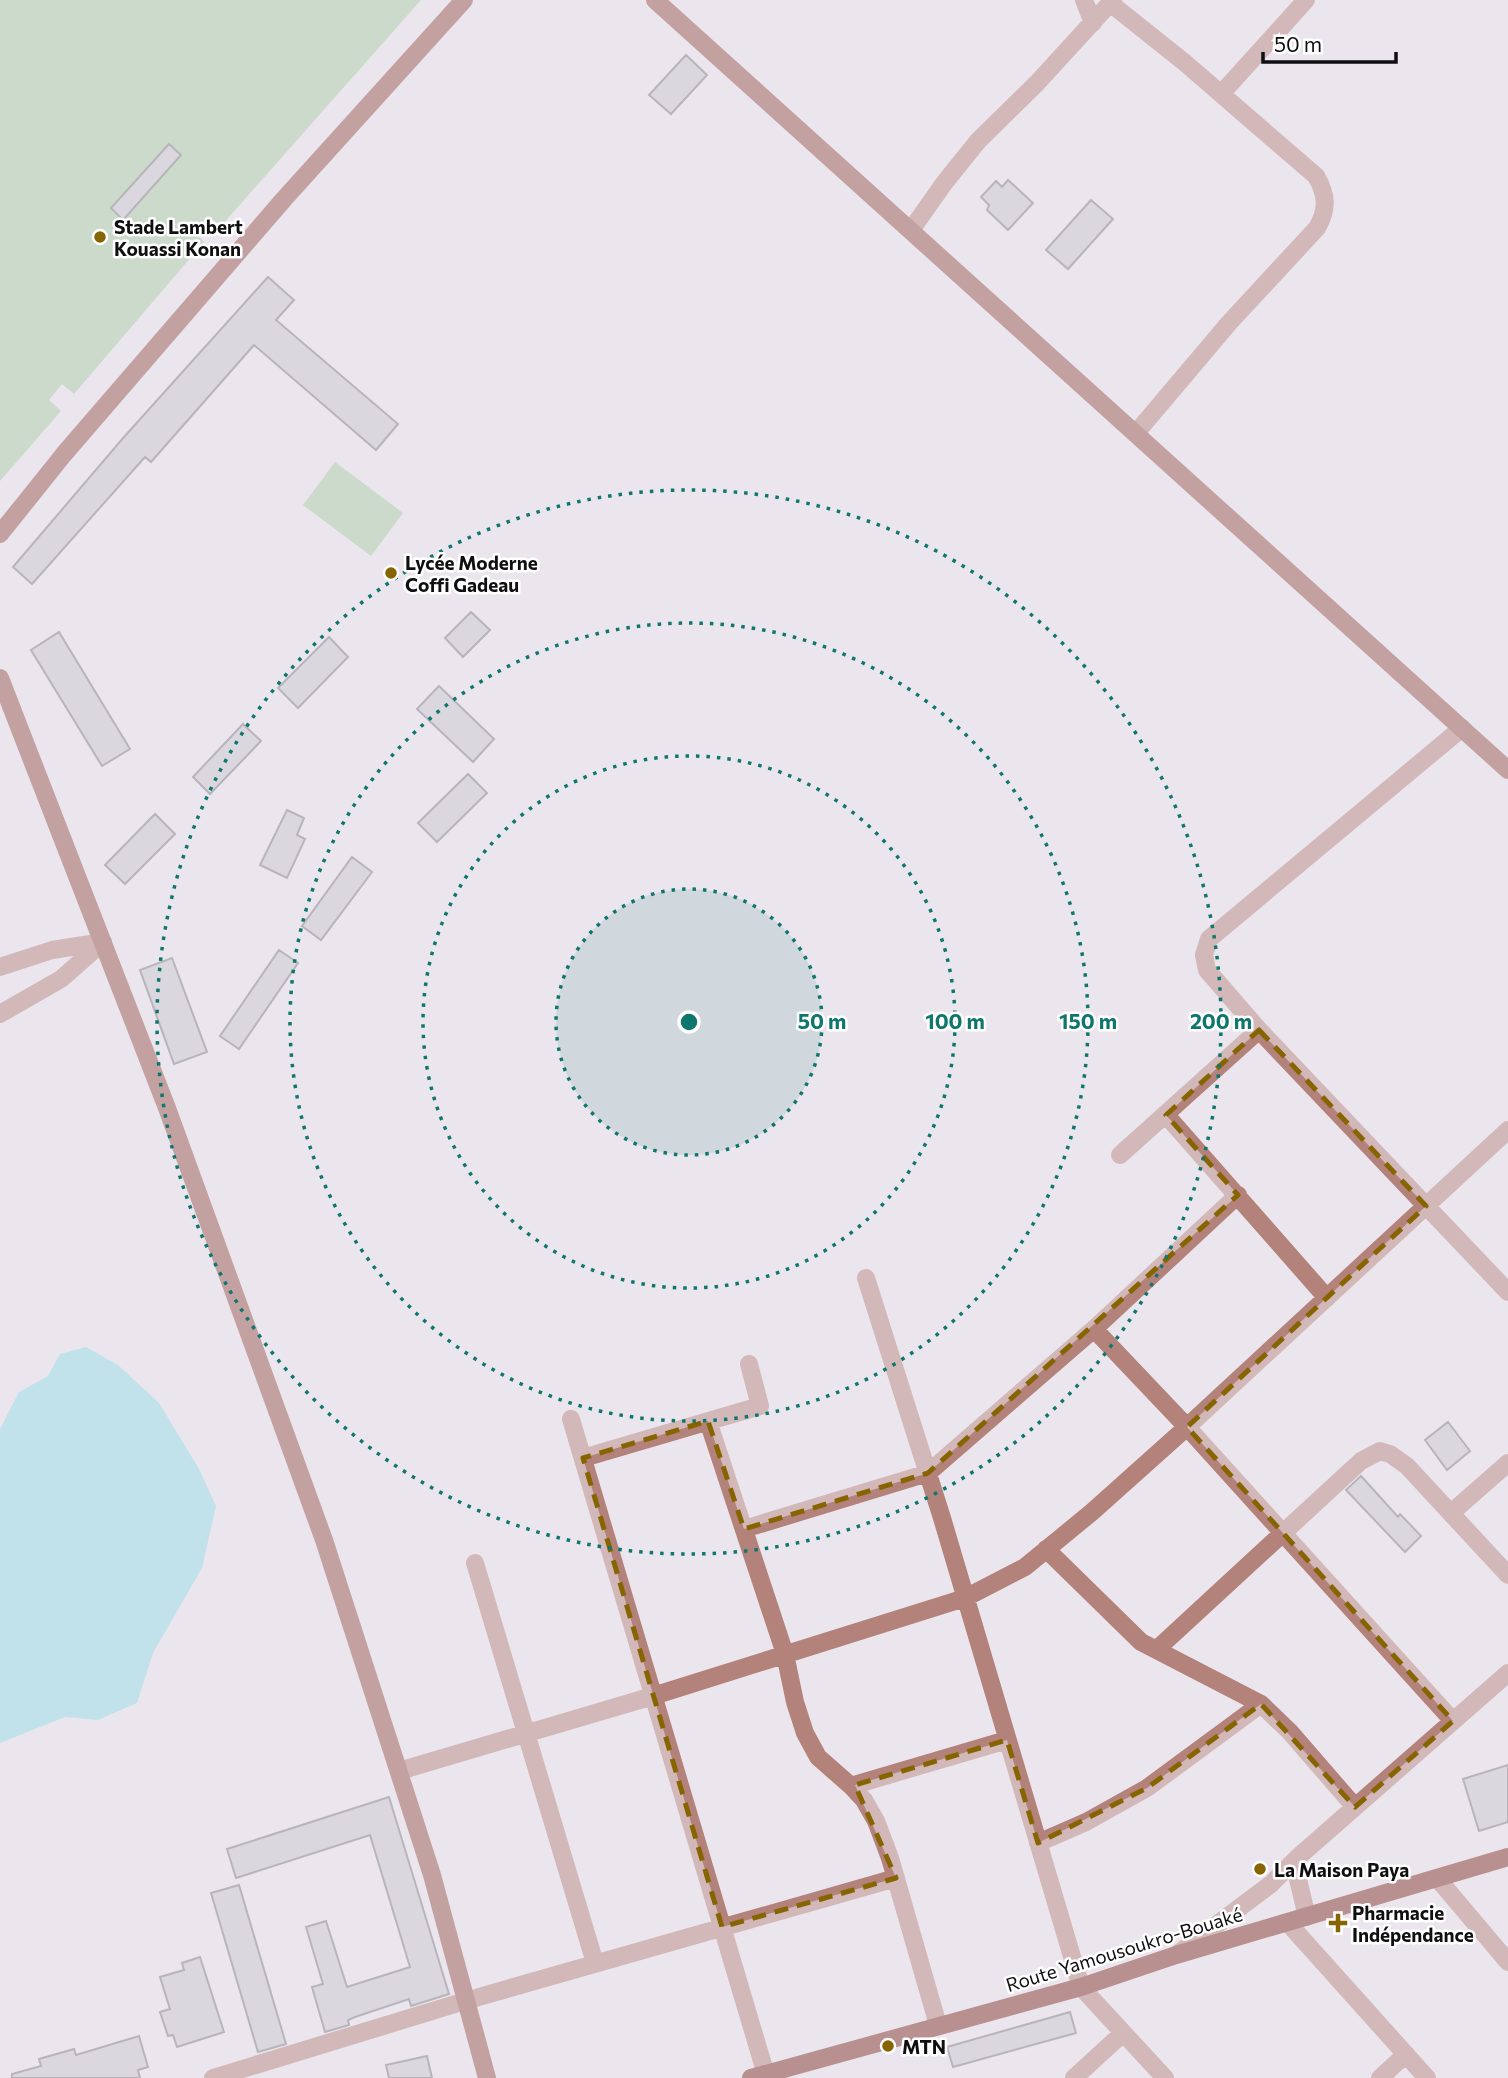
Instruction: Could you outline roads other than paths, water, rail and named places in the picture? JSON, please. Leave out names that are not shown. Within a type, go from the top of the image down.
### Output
[{"type":"main road","name":"Route Yamousoukro-Bouaké","points":[[762,2076],[1081,1987],[1176,1955],[1508,1857]]},
{"type":"street","points":[[0,534],[64,454],[284,199],[464,0]]},
{"type":"street","points":[[655,0],[1462,729],[1506,765]]},
{"type":"street","points":[[1084,0],[1093,23]]},
{"type":"street","points":[[1221,94],[1306,0]]},
{"type":"street","points":[[911,230],[945,181],[978,141],[1038,83],[1112,1],[1316,176],[1323,189],[1326,205],[1325,216],[1317,228],[1229,323],[1136,433]]},
{"type":"street","points":[[0,678],[167,1108],[324,1540],[432,1875],[487,2078]]},
{"type":"street","points":[[1462,729],[1209,939],[1204,955],[1207,970],[1259,1030],[1508,1292]]},
{"type":"street","points":[[0,967],[52,950],[103,942]]},
{"type":"street","points":[[0,1014],[61,979],[103,942]]},
{"type":"street","points":[[1120,1155],[1259,1030]]},
{"type":"street","points":[[1166,1115],[1326,1298]]},
{"type":"street","points":[[399,1771],[653,1696],[965,1598],[1026,1567],[1187,1427],[1508,1130]]},
{"type":"street","points":[[744,1529],[928,1473],[1094,1329],[1238,1195]]},
{"type":"street","points":[[866,1278],[928,1473],[1081,1987],[1166,2078]]},
{"type":"street","points":[[1094,1329],[1187,1427],[1453,1721]]},
{"type":"street","points":[[583,1458],[760,1406],[749,1364]]},
{"type":"street","points":[[571,1419],[722,1927],[762,2076]]},
{"type":"street","points":[[708,1421],[785,1654],[805,1733],[818,1757],[864,1800],[876,1821],[896,1878],[938,2025]]},
{"type":"street","points":[[1156,1650],[1361,1461],[1380,1451],[1391,1454],[1407,1466],[1508,1575]]},
{"type":"street","points":[[1451,1513],[1508,1463]]},
{"type":"street","points":[[1046,1549],[1141,1642],[1261,1704],[1290,1732],[1355,1807]]},
{"type":"street","points":[[475,1563],[596,1963]]},
{"type":"street","points":[[1176,1955],[1271,1884],[1297,1858],[1508,1673]]},
{"type":"street","points":[[1038,1843],[1086,1822],[1147,1788],[1261,1704]]},
{"type":"street","points":[[851,1786],[1007,1740]]},
{"type":"street","points":[[1297,1858],[1297,1875],[1307,1917]]},
{"type":"street","points":[[213,2078],[465,2001],[896,1878]]},
{"type":"street","points":[[1437,1878],[1508,1962]]},
{"type":"street","points":[[1287,1923],[1427,2078]]},
{"type":"street","points":[[1074,2078],[1124,2033]]},
{"type":"street","points":[[1380,2078],[1406,2054]]},
{"type":"water","points":[[86,1347],[118,1365],[159,1403],[199,1469],[216,1506],[202,1568],[153,1653],[137,1703],[98,1720],[65,1717],[0,1743],[0,1429],[19,1392],[48,1376],[60,1354]]},
{"type":"place","name":"Stade Lambert Kouassi Konan","points":[[100,237]]},
{"type":"place","name":"Lycée Moderne Coffi Gadeau","points":[[391,573]]},
{"type":"place","name":"La Maison Paya","points":[[1260,1869]]},
{"type":"place","name":"Pharmacie Indépendance","points":[[1338,1923]]},
{"type":"place","name":"MTN","points":[[888,2046]]}]
